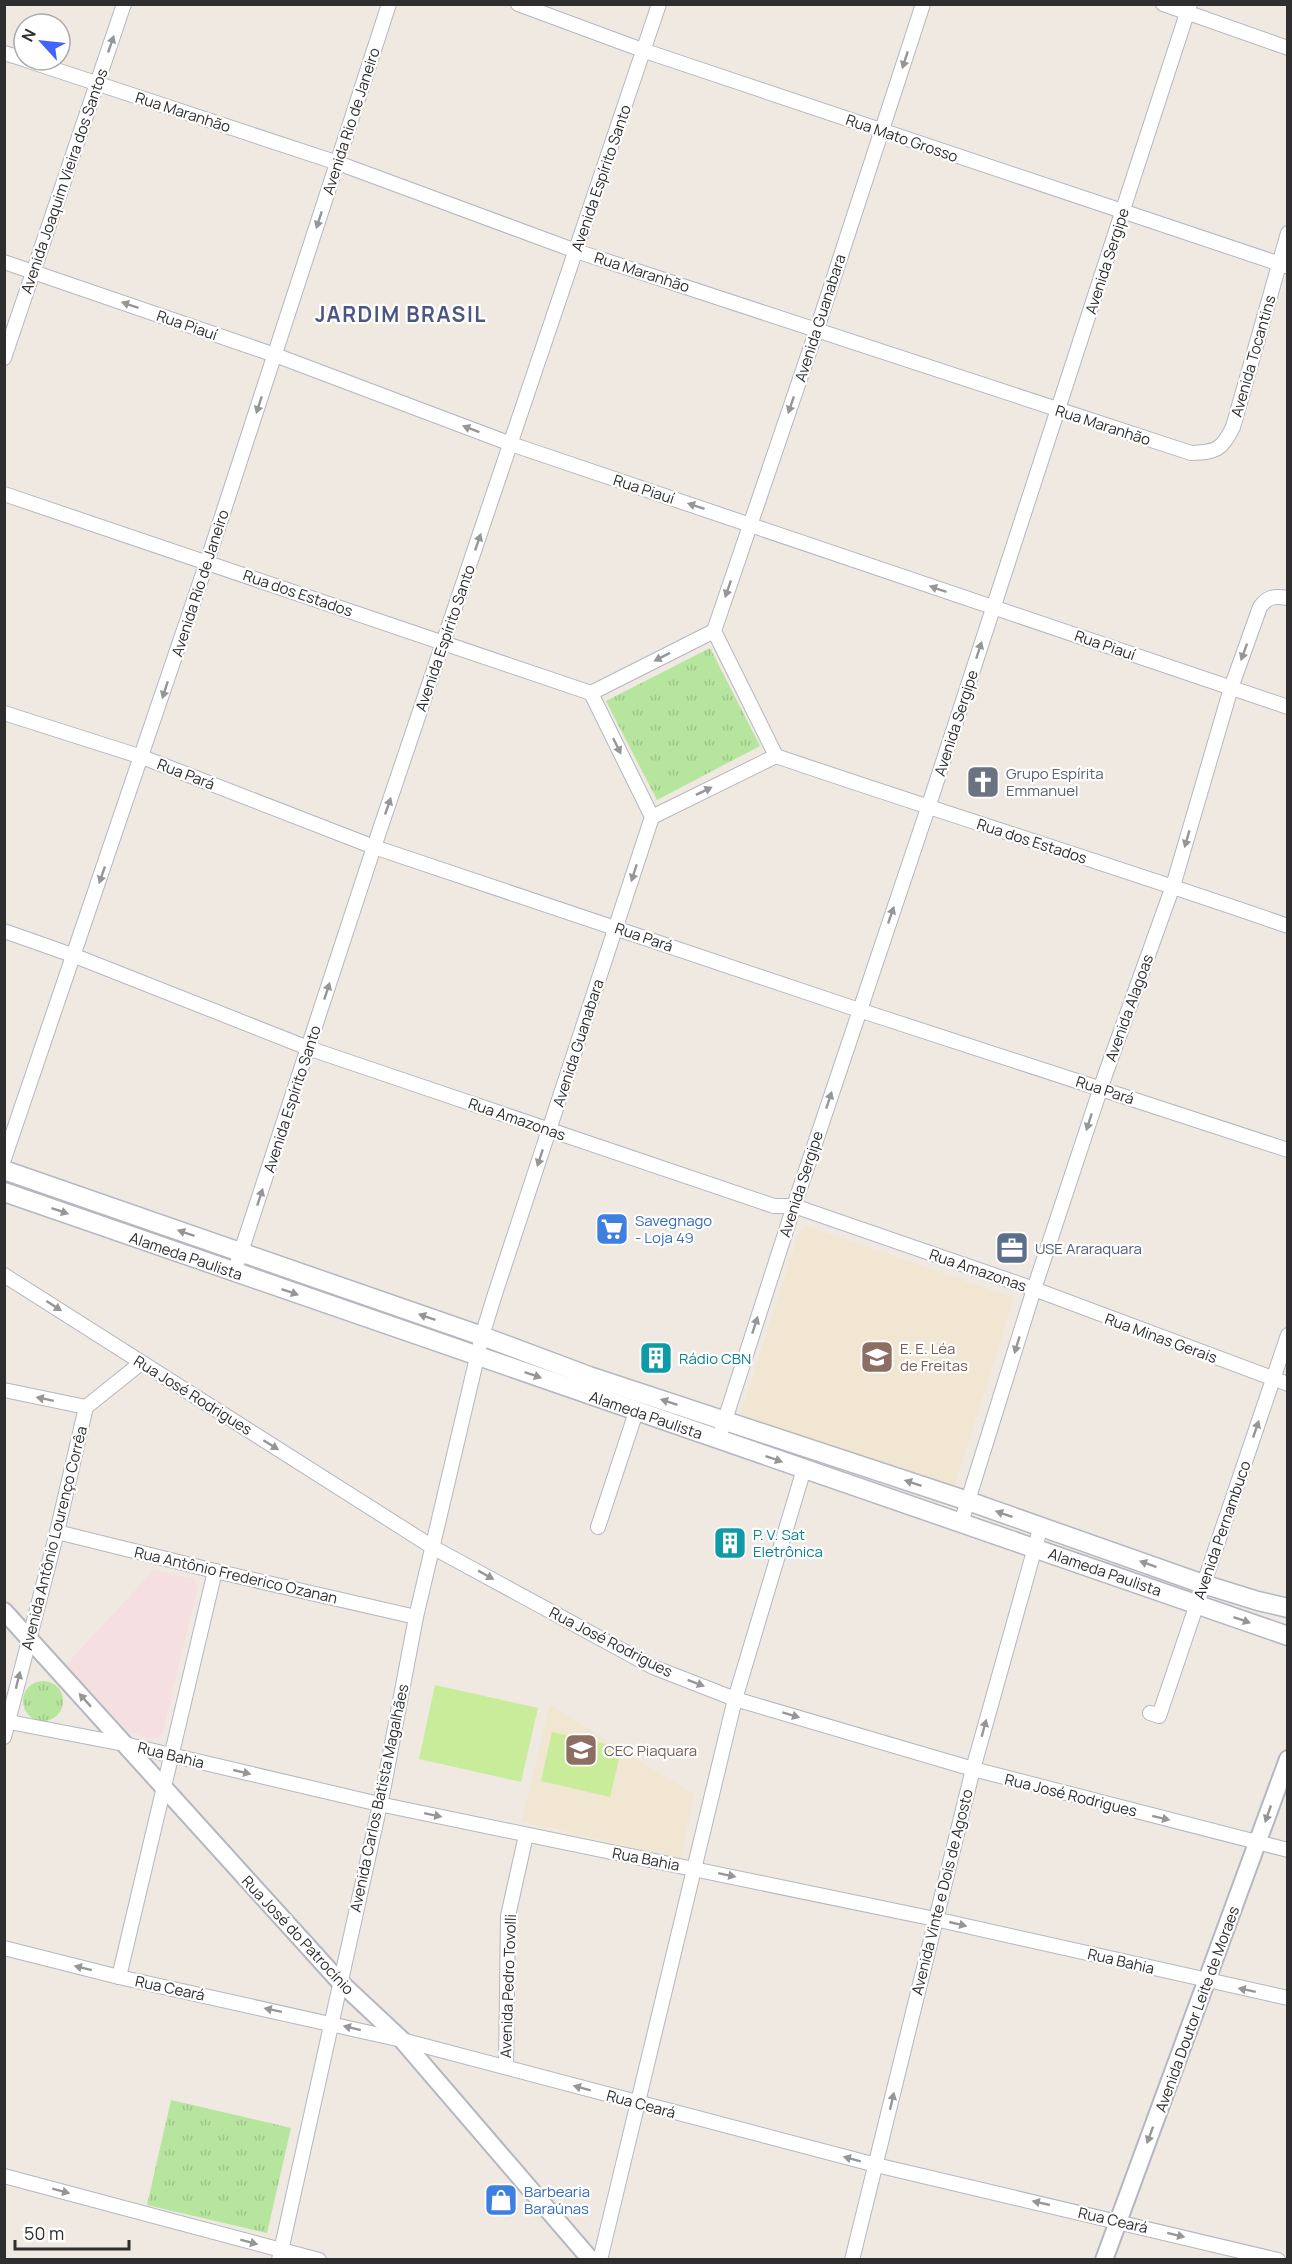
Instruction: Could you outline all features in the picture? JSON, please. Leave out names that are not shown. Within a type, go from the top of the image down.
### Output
[{"type":"main road","name":"Alameda Paulista","points":[[4,1170],[482,1336],[590,1376],[968,1501],[1203,1584],[1287,1608]]},
{"type":"main road","name":"Alameda Paulista","points":[[4,1192],[1287,1636]]},
{"type":"street","name":"Avenida Joaquim Vieira dos Santos","points":[[4,358],[124,4]]},
{"type":"street","name":"Avenida Rio de Janeiro","points":[[4,1159],[75,956],[207,562],[389,4]]},
{"type":"street","name":"Rua Mato Grosso","points":[[518,4],[645,51],[1283,265]]},
{"type":"street","name":"Avenida Espírito Santo","points":[[234,1273],[374,847],[659,4]]},
{"type":"street","name":"Avenida Guanabara","points":[[714,631],[817,329],[923,4]]},
{"type":"street","points":[[1163,4],[1189,9],[1287,48]]},
{"type":"street","name":"Avenida Sergipe","points":[[718,1440],[928,808],[1189,9]]},
{"type":"street","name":"Rua Maranhão","points":[[63,72],[338,163],[576,251],[1191,453],[1212,452],[1225,443]]},
{"type":"street","name":"Avenida Tocantins","points":[[1225,443],[1233,427],[1283,265],[1287,233]]},
{"type":"street","name":"Rua Piauí","points":[[4,262],[275,355],[511,444],[1287,707]]},
{"type":"street","name":"Rua dos Estados","points":[[4,495],[591,693]]},
{"type":"street","name":"Avenida Alagoas","points":[[961,1522],[1034,1289],[1101,1089],[1173,886],[1231,688],[1260,607],[1266,599],[1276,596],[1287,598]]},
{"type":"street","points":[[714,631],[776,756],[652,817],[591,693],[714,631]]},
{"type":"street","name":"Rua Pará","points":[[4,713],[142,757],[374,847],[859,1010],[1287,1150]]},
{"type":"street","name":"Rua dos Estados","points":[[776,756],[928,808],[1173,886],[1287,926]]},
{"type":"street","name":"Avenida Guanabara","points":[[482,1336],[652,817]]},
{"type":"street","name":"Rua Amazonas","points":[[4,931],[75,956],[308,1048],[774,1206],[794,1206],[1034,1289]]},
{"type":"street","name":"Rua José Rodrigues","points":[[4,1275],[434,1548],[653,1666],[735,1699],[972,1769],[1287,1850]]},
{"type":"street","name":"Rua Minas Gerais","points":[[1034,1289],[1287,1384]]},
{"type":"street","name":"Avenida Pernambuco","points":[[1150,1713],[1159,1716],[1287,1335]]},
{"type":"street","name":"Avenida Carlos Batista Magalhães","points":[[280,2255],[379,1804],[416,1617],[482,1336]]},
{"type":"street","name":"Avenida Antônio Lourenço Corrêa","points":[[4,1737],[6,1722],[57,1532],[86,1407],[141,1363]]},
{"type":"street","points":[[4,1390],[86,1407]]},
{"type":"street","points":[[598,1527],[636,1412]]},
{"type":"street","points":[[600,2259],[735,1699],[804,1469]]},
{"type":"street","name":"Avenida Vinte e Dois de Agosto","points":[[852,2259],[972,1769],[1033,1547],[1041,1526]]},
{"type":"street","name":"Rua Antônio Frederico Ozanan","points":[[57,1532],[416,1617]]},
{"type":"street","points":[[119,1977],[215,1571]]},
{"type":"street","name":"Rua José do Patrocínio","points":[[4,1611],[339,1982],[402,2040],[591,2259]]},
{"type":"street","name":"Rua Bahia","points":[[6,1722],[124,1744],[379,1804],[935,1919],[1287,1998]]},
{"type":"street","name":"Avenida Doutor Leite de Moraes","points":[[1104,2259],[1287,1759]]},
{"type":"street","name":"Avenida Pedro Tovolli","points":[[506,2067],[508,1916],[526,1835]]},
{"type":"street","name":"Rua Ceará","points":[[4,1948],[119,1977],[402,2040],[876,2165],[1278,2259]]},
{"type":"street","points":[[4,2176],[280,2255],[319,2259]]},
{"type":"shaded area","name":"E. E. Léa de Freitas","points":[[806,1226],[1011,1297],[1013,1301],[955,1484],[949,1490],[745,1421],[741,1413],[799,1233]]},
{"type":"shaded area","points":[[154,1570],[193,1579],[198,1586],[162,1734],[152,1739],[128,1732],[66,1665]]},
{"type":"shaded area","name":"CEC Piaquara","points":[[550,1705],[694,1795],[680,1859],[522,1821]]},
{"type":"green space","points":[[710,648],[760,746],[657,800],[606,701]]},
{"type":"green space","points":[[43,1681],[57,1687],[63,1701],[57,1715],[43,1721],[29,1715],[23,1701],[29,1687]]},
{"type":"green space","points":[[435,1685],[538,1708],[521,1782],[419,1759]]},
{"type":"green space","points":[[552,1732],[613,1746],[621,1751],[610,1797],[541,1781]]},
{"type":"green space","points":[[171,2100],[291,2128],[267,2233],[147,2205]]},
{"type":"place","name":"Grupo Espírita Emmanuel","points":[[983,782]]},
{"type":"place","name":"Savegnago - Loja 49","points":[[612,1229]]},
{"type":"place","name":"USE Araraquara","points":[[1012,1248]]},
{"type":"place","name":"E. E. Léa de Freitas","points":[[877,1357]]},
{"type":"place","name":"Rádio CBN","points":[[656,1358]]},
{"type":"place","name":"P. V. Sat Eletrônica","points":[[730,1543]]},
{"type":"place","name":"CEC Piaquara","points":[[581,1750]]},
{"type":"place","name":"Barbearia Baraúnas","points":[[501,2200]]},
{"type":"district","name":"JARDIM BRASIL","points":[[401,314]]}]
